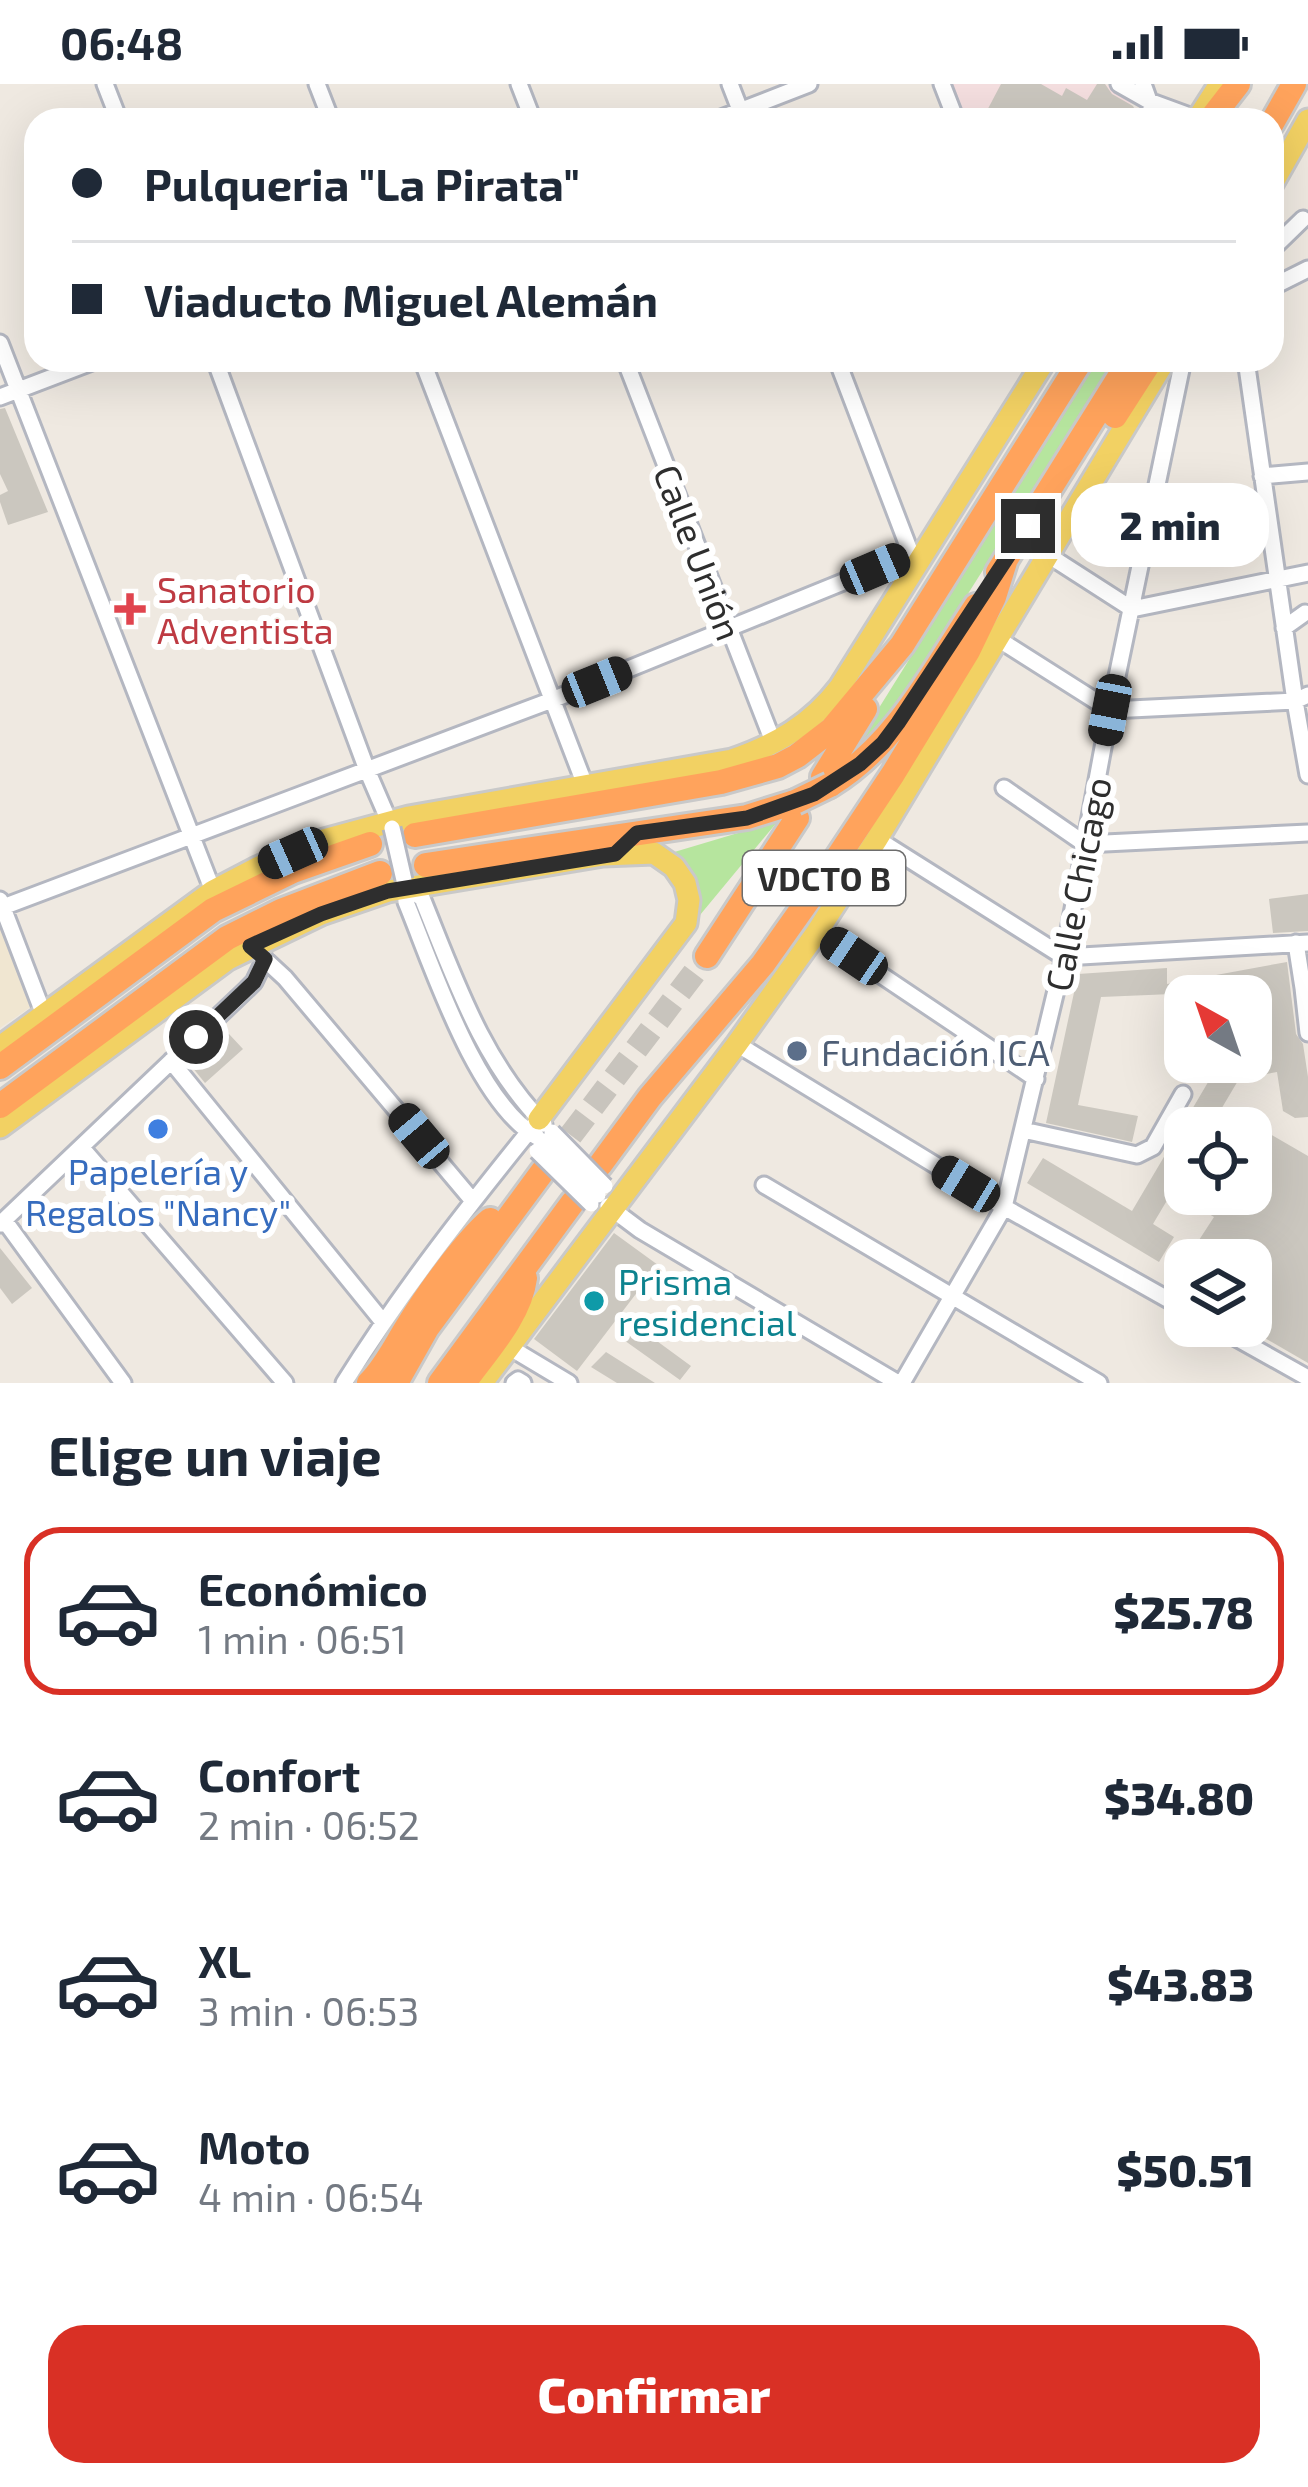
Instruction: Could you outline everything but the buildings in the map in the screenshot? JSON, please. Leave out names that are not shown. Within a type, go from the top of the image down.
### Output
[{"type":"highway","points":[[1219,108],[1238,84]]},
{"type":"highway","points":[[943,577],[966,514],[1054,372]]},
{"type":"highway","points":[[426,865],[796,810],[826,781],[902,644],[1073,372]]},
{"type":"highway","points":[[826,781],[860,764],[891,733],[1123,372]]},
{"type":"highway","points":[[1051,490],[1093,450],[1143,372]]},
{"type":"highway","name":"VDCTO B","points":[[440,1383],[526,1264],[600,1194],[662,1082],[763,964],[826,875],[968,651],[1005,562]]},
{"type":"highway","points":[[399,828],[705,785],[778,766],[832,729],[902,644]]},
{"type":"highway","name":"VDCTO B","points":[[707,956],[796,810]]},
{"type":"highway","points":[[575,842],[609,854],[637,833]]},
{"type":"highway","points":[[0,1067],[213,910],[293,871],[370,844]]},
{"type":"highway","points":[[0,1106],[227,938],[280,910],[397,880]]},
{"type":"highway","points":[[380,1380],[409,1323],[466,1246],[484,1224],[526,1194],[540,1141]]},
{"type":"highway","points":[[464,1383],[515,1310],[526,1264]]},
{"type":"main road","points":[[1284,163],[1308,120]]},
{"type":"main road","points":[[0,1047],[213,891],[325,839],[732,760],[799,728],[832,698],[914,560],[1037,372]]},
{"type":"main road","points":[[482,1383],[597,1229],[600,1194],[737,1044],[817,932],[1158,372]]},
{"type":"main road","points":[[0,1127],[228,959],[257,953],[321,914],[397,880],[609,854],[654,853],[667,860],[685,883],[688,916],[540,1141]]},
{"type":"street","points":[[757,108],[809,84]]},
{"type":"street","points":[[1119,84],[1167,108]]},
{"type":"street","points":[[1143,84],[1152,108]]},
{"type":"street","points":[[1284,237],[1303,219]]},
{"type":"street","points":[[0,343],[213,891]]},
{"type":"street","points":[[0,398],[66,372]]},
{"type":"street","points":[[219,372],[368,770],[399,828],[397,880],[422,898],[489,1054],[540,1141],[640,1231],[900,1383]]},
{"type":"street","points":[[427,372],[585,785]]},
{"type":"street","name":"Calle Unión","points":[[630,372],[773,744]]},
{"type":"street","points":[[44,1015],[1,904],[192,837],[914,560],[842,372]]},
{"type":"street","name":"Calle Chicago","points":[[900,1383],[1004,1207],[1064,957],[1181,372]]},
{"type":"street","points":[[1248,372],[1284,628],[1301,698],[1308,775]]},
{"type":"street","points":[[1262,476],[1308,472]]},
{"type":"street","points":[[1048,555],[1132,609],[1308,573]]},
{"type":"street","points":[[1284,628],[1305,614]]},
{"type":"street","points":[[998,639],[1110,710],[1301,698]]},
{"type":"street","points":[[1004,788],[1085,844],[1308,833]]},
{"type":"street","points":[[877,839],[1064,957],[1302,943],[1308,1034]]},
{"type":"street","points":[[817,932],[1036,1079]]},
{"type":"street","points":[[257,953],[285,978],[473,1201]]},
{"type":"street","points":[[123,1383],[2,1222],[254,982],[257,953]]},
{"type":"street","points":[[737,1044],[1004,1207],[1164,1297]]},
{"type":"street","points":[[171,1061],[383,1322]]},
{"type":"street","points":[[1023,1130],[1137,1155],[1153,1147],[1183,1094]]},
{"type":"street","points":[[344,1383],[383,1322],[515,1148],[540,1141]]},
{"type":"street","points":[[81,1147],[285,1383]]},
{"type":"street","points":[[764,1185],[1099,1383]]},
{"type":"street","points":[[509,1347],[569,1383]]},
{"type":"street","points":[[1253,1347],[1308,1378]]},
{"type":"street","points":[[514,1383],[524,1383]]},
{"type":"shaded area","points":[[951,84],[1105,84],[1127,97],[1133,108],[961,108]]},
{"type":"shaded area","points":[[0,928],[32,1006],[0,1028]]},
{"type":"green space","points":[[1089,372],[1108,372],[893,712],[844,764]]},
{"type":"green space","points":[[778,821],[700,915],[693,880],[671,853]]},
{"type":"tunnel","points":[[549,1164],[707,956]]},
{"type":"place","name":"Sanatorio Adventista","points":[[130,609]]},
{"type":"place","name":"Fundación ICA","points":[[797,1051]]},
{"type":"place","name":"Papelería y Regalos \"Nancy\"","points":[[158,1129]]},
{"type":"place","name":"Prisma residencial","points":[[594,1301]]},
{"type":"route","points":[[196,1037],[254,982],[265,959],[250,946],[321,914],[406,886],[615,854],[637,833],[747,818],[814,794],[847,775],[898,723],[1028,526]]}]
